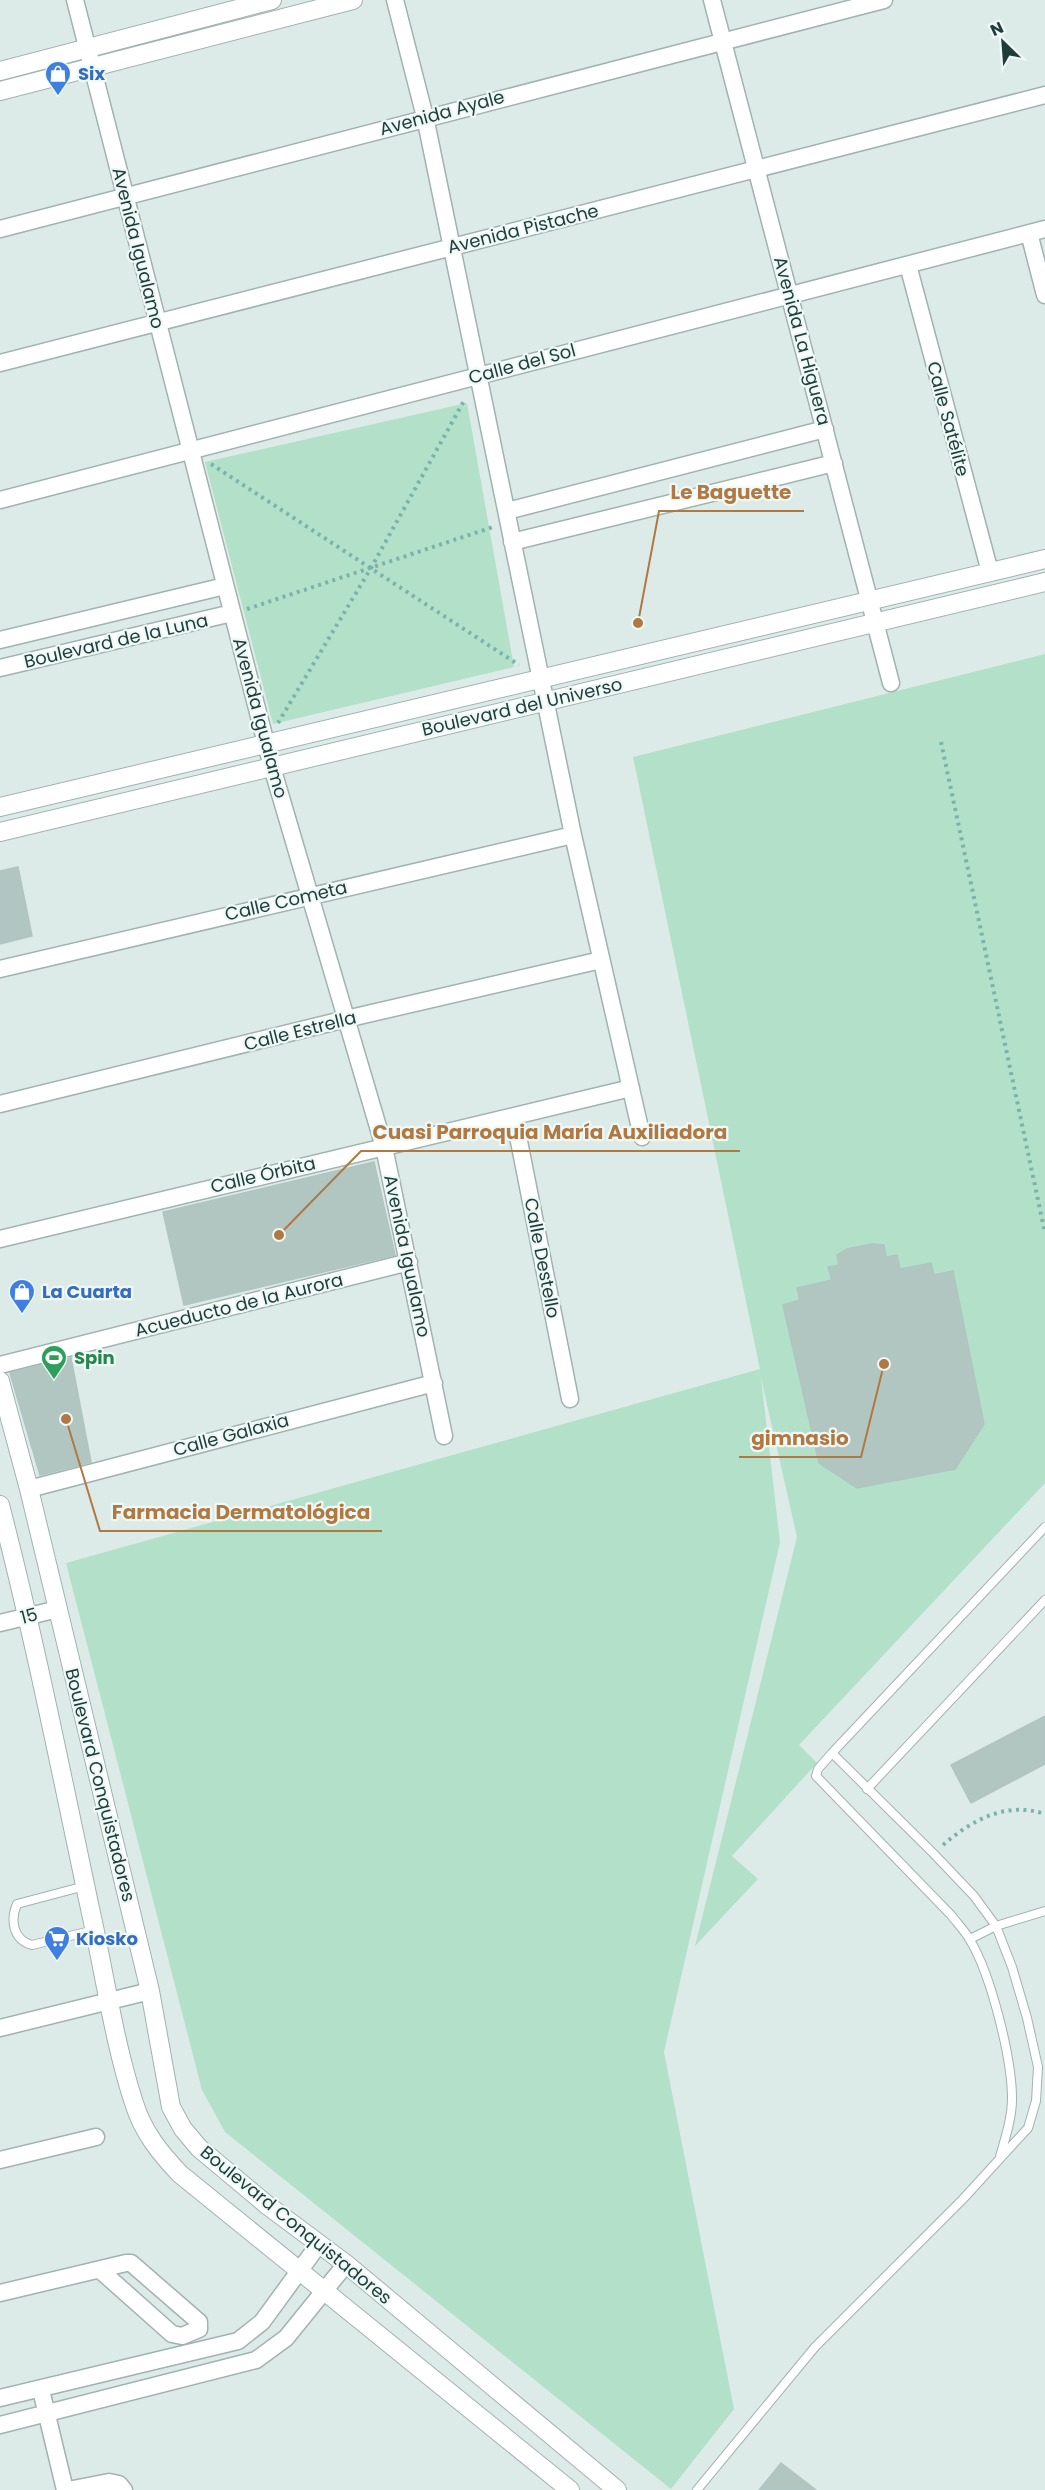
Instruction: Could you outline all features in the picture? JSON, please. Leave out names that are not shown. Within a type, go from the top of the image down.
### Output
[{"type":"street","name":"Avenida Igualamo","points":[[75,0],[272,767],[312,895],[384,1147],[444,1436]]},
{"type":"street","points":[[0,71],[272,0]]},
{"type":"street","points":[[0,91],[353,0]]},
{"type":"street","points":[[395,0],[425,117],[573,834],[642,1137]]},
{"type":"street","name":"Avenida La Higuera","points":[[712,0],[891,683]]},
{"type":"street","name":"Avenida Ayale","points":[[0,229],[722,40],[884,0]]},
{"type":"street","name":"Avenida Pistache","points":[[0,363],[1045,95]]},
{"type":"street","points":[[1037,231],[1045,294]]},
{"type":"street","name":"Calle del Sol","points":[[0,500],[1037,231]]},
{"type":"street","name":"Calle Satélite","points":[[908,265],[990,572]]},
{"type":"street","points":[[507,516],[825,429]]},
{"type":"street","points":[[512,542],[834,464]]},
{"type":"street","name":"Boulevard del Universo","points":[[0,807],[1045,559]]},
{"type":"street","name":"Boulevard del Universo","points":[[0,832],[1045,582]]},
{"type":"street","name":"Boulevard de la Luna","points":[[0,640],[225,586]]},
{"type":"street","name":"Boulevard de la Luna","points":[[0,668],[232,613]]},
{"type":"street","points":[[66,792],[71,815]]},
{"type":"street","name":"Calle Cometa","points":[[0,969],[573,834]]},
{"type":"street","name":"Calle Estrella","points":[[0,1104],[346,1019],[601,960]]},
{"type":"street","name":"Calle Órbita","points":[[0,1239],[631,1088]]},
{"type":"street","name":"Calle Destello","points":[[514,1116],[570,1399]]},
{"type":"street","name":"Acueducto de la Aurora","points":[[0,1365],[409,1262]]},
{"type":"street","name":"Boulevard Conquistadores","points":[[0,1381],[29,1489],[150,1991],[171,2107],[183,2129],[199,2148],[267,2205],[346,2264],[617,2490]]},
{"type":"street","name":"Calle Galaxia","points":[[29,1489],[434,1383]]},
{"type":"street","name":"Boulevard Conquistadores","points":[[2,1517],[27,1617],[110,2002],[134,2103],[146,2131],[160,2153],[180,2174],[570,2490]]},
{"type":"street","name":"15","points":[[0,1623],[58,1609]]},
{"type":"street","points":[[0,2028],[150,1991]]},
{"type":"street","points":[[0,2160],[96,2137]]},
{"type":"street","points":[[0,2398],[238,2341],[262,2322],[320,2244]]},
{"type":"street","points":[[0,2293],[126,2263],[135,2265],[199,2322],[199,2329],[182,2336],[172,2334],[100,2270]]},
{"type":"street","points":[[0,2425],[256,2360],[286,2338],[346,2264]]},
{"type":"street","points":[[238,2341],[256,2360]]},
{"type":"street","points":[[41,2390],[66,2490],[110,2482],[120,2484],[124,2490]]},
{"type":"lane","points":[[999,2160],[1009,2123],[1012,2098],[1009,2071],[990,1982],[970,1939],[912,1874],[816,1776],[818,1769],[832,1753],[1045,1527]]},
{"type":"lane","points":[[867,1789],[1045,1600]]},
{"type":"lane","points":[[697,2490],[815,2347],[1028,2128],[1036,2101],[1038,2067],[1024,2008],[996,1926],[974,1896],[832,1753]]},
{"type":"lane","points":[[85,1886],[17,1904],[13,1920],[18,1937],[23,1943],[32,1945],[95,1930]]},
{"type":"lane","points":[[970,1939],[996,1926],[1045,1911]]},
{"type":"path","points":[[266,744],[371,568],[478,376]]},
{"type":"path","points":[[190,451],[541,679]]},
{"type":"path","points":[[232,613],[371,568],[507,516]]},
{"type":"path","points":[[942,742],[1045,1233]]},
{"type":"path","points":[[934,1854],[966,1825],[999,1811],[1031,1809],[1045,1814]]},
{"type":"green space","points":[[467,403],[514,667],[273,724],[205,462]]},
{"type":"green space","points":[[1045,654],[1045,1483],[799,1745],[817,1763],[732,1856],[758,1879],[695,1946],[797,1537],[761,1378],[780,1542],[664,2052],[734,2409],[671,2489],[225,2132],[202,2090],[66,1563],[760,1369],[633,757]]},
{"type":"building","points":[[18,867],[32,936],[0,944],[0,871]]},
{"type":"building","points":[[374,1162],[395,1255],[184,1305],[163,1212]]},
{"type":"building","points":[[872,1244],[884,1245],[886,1257],[897,1255],[900,1269],[931,1263],[934,1275],[953,1271],[984,1424],[955,1469],[857,1488],[819,1463],[783,1305],[800,1300],[797,1288],[832,1280],[828,1267],[839,1265],[837,1255],[847,1249]]},
{"type":"building","points":[[71,1358],[91,1462],[40,1475],[10,1373]]},
{"type":"building","points":[[1045,1716],[1045,1764],[971,1803],[951,1765]]},
{"type":"building","points":[[781,2463],[816,2490],[759,2490]]},
{"type":"place","name":"Six","points":[[58,97]]},
{"type":"place","name":"Le Baguette","points":[[638,623]]},
{"type":"place","name":"Cuasi Parroquia María Auxiliadora","points":[[279,1235]]},
{"type":"place","name":"La Cuarta","points":[[22,1315]]},
{"type":"place","name":"gimnasio","points":[[884,1364]]},
{"type":"place","name":"Spin","points":[[54,1381]]},
{"type":"place","name":"Farmacia Dermatológica","points":[[66,1419]]},
{"type":"place","name":"Kiosko","points":[[57,1962]]}]
